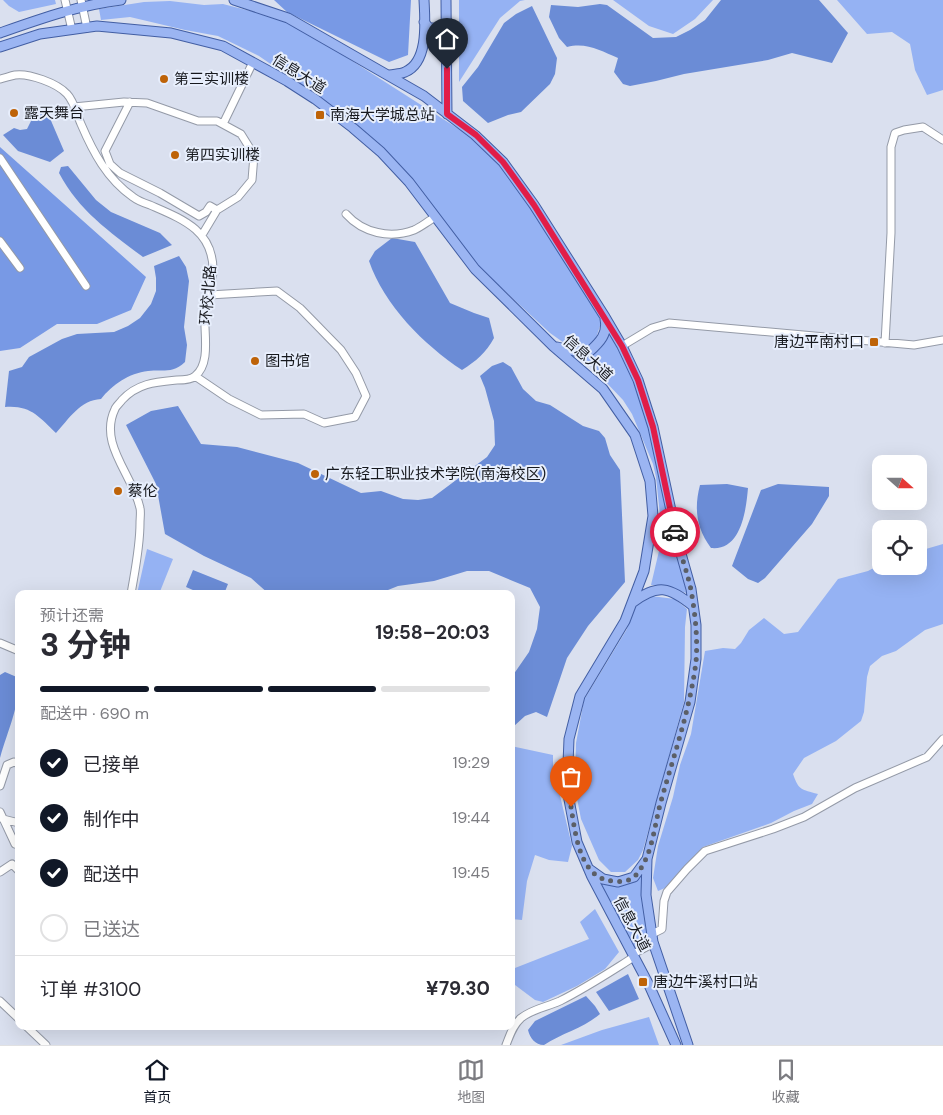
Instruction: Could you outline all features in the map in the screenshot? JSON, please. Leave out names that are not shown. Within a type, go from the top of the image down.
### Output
[{"type":"main road","points":[[0,33],[82,3],[121,0]]},
{"type":"main road","name":"信息大道","points":[[234,0],[253,3],[288,18],[424,96],[476,135],[503,162],[534,205],[605,316],[638,380],[653,427],[678,543],[691,589],[696,625],[696,659],[690,702],[647,859],[646,895],[653,938],[688,1045]]},
{"type":"main road","points":[[390,75],[405,72],[420,60],[424,44],[424,0]]},
{"type":"main road","points":[[446,0],[447,114]]},
{"type":"main road","points":[[424,22],[429,28],[437,29],[442,28],[447,22]]},
{"type":"main road","name":"信息大道","points":[[0,47],[40,34],[97,26],[171,33],[223,46],[315,99],[381,152],[409,182],[434,218],[475,269],[553,346],[603,389],[635,435],[650,481],[653,516],[644,571],[625,620],[580,696],[569,738],[567,790],[577,842],[588,869],[649,985],[676,1045]]},
{"type":"main road","points":[[553,346],[589,352],[600,342],[607,328],[605,316]]},
{"type":"main road","points":[[631,603],[642,595],[656,589],[676,593],[693,606]]},
{"type":"main road","points":[[588,869],[603,879],[618,882],[634,877],[647,859]]},
{"type":"street","points":[[64,0],[72,30]]},
{"type":"street","points":[[82,3],[88,28]]},
{"type":"street","points":[[223,124],[253,62]]},
{"type":"street","points":[[0,79],[16,75],[34,77],[54,85],[67,94],[91,146],[103,167],[114,180],[134,198],[180,219],[202,235],[216,210],[238,198],[252,180],[254,155],[241,134],[217,121],[198,120],[147,103],[130,102],[74,107]]},
{"type":"street","points":[[130,102],[106,151],[110,164],[120,173],[160,193],[199,216],[206,212],[210,206],[216,210]]},
{"type":"street","points":[[885,343],[891,233],[891,147],[895,133],[923,127],[943,140]]},
{"type":"street","points":[[0,158],[86,286]]},
{"type":"street","points":[[346,214],[353,222],[374,232],[391,235],[414,230],[434,218]]},
{"type":"street","name":"环校北路","points":[[195,376],[203,364],[206,348],[205,310],[210,295],[213,270],[211,254],[202,235]]},
{"type":"street","points":[[0,241],[20,268]]},
{"type":"street","points":[[132,590],[140,544],[140,508],[126,473],[114,450],[111,436],[111,422],[115,408],[126,396],[138,387],[149,383],[187,380],[195,376],[229,399],[261,415],[304,414],[324,423],[355,417],[366,396],[356,373],[341,350],[300,308],[277,291],[210,295]]},
{"type":"street","points":[[622,346],[652,328],[669,324],[914,345],[943,340]]},
{"type":"street","points":[[0,643],[15,649]]},
{"type":"street","points":[[515,1024],[539,1008],[559,1002],[599,979],[653,938],[662,929],[664,901],[667,892],[705,851],[804,817],[855,788],[928,757],[943,739]]},
{"type":"street","points":[[0,786],[8,765],[15,762]]},
{"type":"street","points":[[1,816],[15,822]]},
{"type":"street","points":[[1,816],[15,844]]},
{"type":"street","points":[[0,872],[12,864],[15,867]]},
{"type":"street","points":[[0,1002],[15,1015]]},
{"type":"street","points":[[30,1030],[46,1045]]},
{"type":"street","points":[[506,1045],[512,1030]]},
{"type":"shaded area","points":[[3,0],[55,0],[56,4],[19,12]]},
{"type":"shaded area","points":[[274,0],[411,0],[408,55],[389,62],[287,12]]},
{"type":"shaded area","points":[[459,0],[525,0],[520,1],[500,18],[459,82]]},
{"type":"shaded area","points":[[613,0],[713,0],[695,19],[673,34],[649,26]]},
{"type":"shaded area","points":[[721,0],[819,0],[848,33],[832,63],[792,53],[768,60],[684,74],[630,86],[623,84],[614,72],[618,58],[587,46],[567,47],[559,38],[549,17],[551,5],[578,7],[607,5],[653,38],[676,37],[705,20]]},
{"type":"shaded area","points":[[837,0],[943,0],[943,90],[927,95],[915,70],[910,44],[892,32],[867,34]]},
{"type":"shaded area","points":[[170,1],[204,5],[223,4],[278,18],[321,41],[479,142],[503,168],[540,220],[568,267],[584,289],[597,311],[601,323],[596,338],[589,345],[580,347],[567,345],[550,333],[480,268],[395,163],[350,119],[259,56],[218,36],[130,17],[101,20],[99,9],[144,2]]},
{"type":"shaded area","points":[[532,6],[557,58],[555,74],[550,84],[521,112],[488,123],[463,101],[462,87],[478,67],[504,23]]},
{"type":"shaded area","points":[[32,109],[49,116],[64,151],[50,162],[18,151],[3,135],[14,128],[20,130],[27,129],[31,121],[28,114]]},
{"type":"shaded area","points":[[0,147],[146,277],[131,310],[97,324],[57,324],[20,348],[0,351]]},
{"type":"shaded area","points":[[68,166],[96,200],[111,212],[160,233],[172,245],[143,257],[131,248],[96,220],[76,199],[59,173],[61,167]]},
{"type":"shaded area","points":[[392,238],[415,242],[450,303],[489,318],[494,338],[480,356],[462,370],[434,349],[407,323],[395,308],[376,277],[369,261],[375,251]]},
{"type":"shaded area","points":[[179,256],[186,267],[189,281],[184,327],[187,345],[185,362],[172,370],[141,372],[128,377],[110,389],[101,399],[94,400],[81,407],[70,416],[56,433],[34,413],[22,408],[5,407],[9,371],[22,367],[29,357],[62,339],[77,334],[114,332],[140,318],[151,304],[156,291],[154,266]]},
{"type":"shaded area","points":[[609,333],[629,369],[650,430],[673,543],[685,581],[686,593],[664,585],[651,585],[659,551],[661,525],[653,464],[632,414],[623,400],[581,356],[598,348],[605,341]]},
{"type":"shaded area","points":[[503,362],[511,367],[523,389],[536,401],[550,405],[583,426],[599,431],[605,438],[610,455],[620,470],[625,582],[588,626],[567,658],[547,717],[536,712],[525,716],[515,725],[515,672],[529,652],[537,629],[540,607],[530,588],[489,571],[467,571],[434,581],[398,586],[388,590],[264,590],[251,578],[204,556],[165,534],[156,484],[126,425],[151,411],[178,406],[201,444],[237,447],[298,463],[361,493],[381,491],[403,499],[418,500],[432,498],[487,457],[495,445],[494,421],[480,376],[492,366]]},
{"type":"shaded area","points":[[727,484],[748,488],[746,508],[740,528],[729,543],[721,547],[711,548],[699,525],[697,502],[700,485]]},
{"type":"shaded area","points":[[778,484],[829,487],[829,496],[812,524],[765,578],[758,583],[748,579],[732,566],[761,490]]},
{"type":"shaded area","points":[[943,544],[943,624],[925,630],[896,651],[882,656],[870,666],[867,677],[864,712],[861,721],[836,741],[804,758],[793,774],[801,788],[818,794],[812,804],[771,823],[703,847],[665,888],[658,891],[653,878],[658,846],[673,797],[680,765],[691,734],[705,651],[723,648],[735,649],[749,630],[764,618],[784,634],[798,632],[838,579],[872,569],[872,575],[927,575],[927,549]]},
{"type":"shaded area","points":[[147,549],[173,559],[161,590],[138,590]]},
{"type":"shaded area","points":[[193,570],[228,584],[226,590],[193,590],[186,587]]},
{"type":"shaded area","points":[[651,596],[675,599],[687,609],[684,702],[643,850],[638,860],[625,872],[611,872],[599,860],[581,819],[575,788],[576,743],[584,700],[627,629],[633,602]]},
{"type":"shaded area","points":[[5,672],[15,676],[15,709],[0,758],[0,675]]},
{"type":"shaded area","points":[[515,747],[553,755],[553,766],[572,846],[568,862],[549,860],[535,855],[527,881],[522,920],[515,919]]},
{"type":"shaded area","points":[[643,873],[649,941],[636,950],[597,880],[622,886],[632,882]]},
{"type":"shaded area","points":[[595,909],[619,952],[605,969],[577,986],[543,1002],[535,1000],[515,985],[515,968],[589,939],[580,922]]},
{"type":"shaded area","points":[[628,974],[639,999],[609,1011],[596,992]]},
{"type":"shaded area","points":[[586,996],[600,1014],[594,1019],[544,1045],[538,1044],[533,1040],[528,1030],[535,1021]]},
{"type":"shaded area","points":[[649,1017],[659,1045],[561,1045],[602,1030]]},
{"type":"way so far","points":[[571,807],[577,842],[588,869],[603,879],[618,882],[634,877],[647,859],[690,702],[696,659],[696,625],[691,589],[675,532]]},
{"type":"place","name":"第三实训楼","points":[[164,79]]},
{"type":"place","name":"露天舞台","points":[[14,113]]},
{"type":"place","name":"南海大学城总站","points":[[320,115]]},
{"type":"place","name":"第四实训楼","points":[[175,155]]},
{"type":"place","name":"唐边平南村口","points":[[874,342]]},
{"type":"place","name":"图书馆","points":[[255,361]]},
{"type":"place","name":"广东轻工职业技术学院(南海校区)","points":[[315,474]]},
{"type":"place","name":"蔡伦","points":[[118,491]]},
{"type":"place","name":"唐边牛溪村口站","points":[[643,982]]},
{"type":"route","points":[[447,69],[447,114],[476,135],[503,162],[534,205],[622,346],[638,380],[653,427],[675,532]]}]
